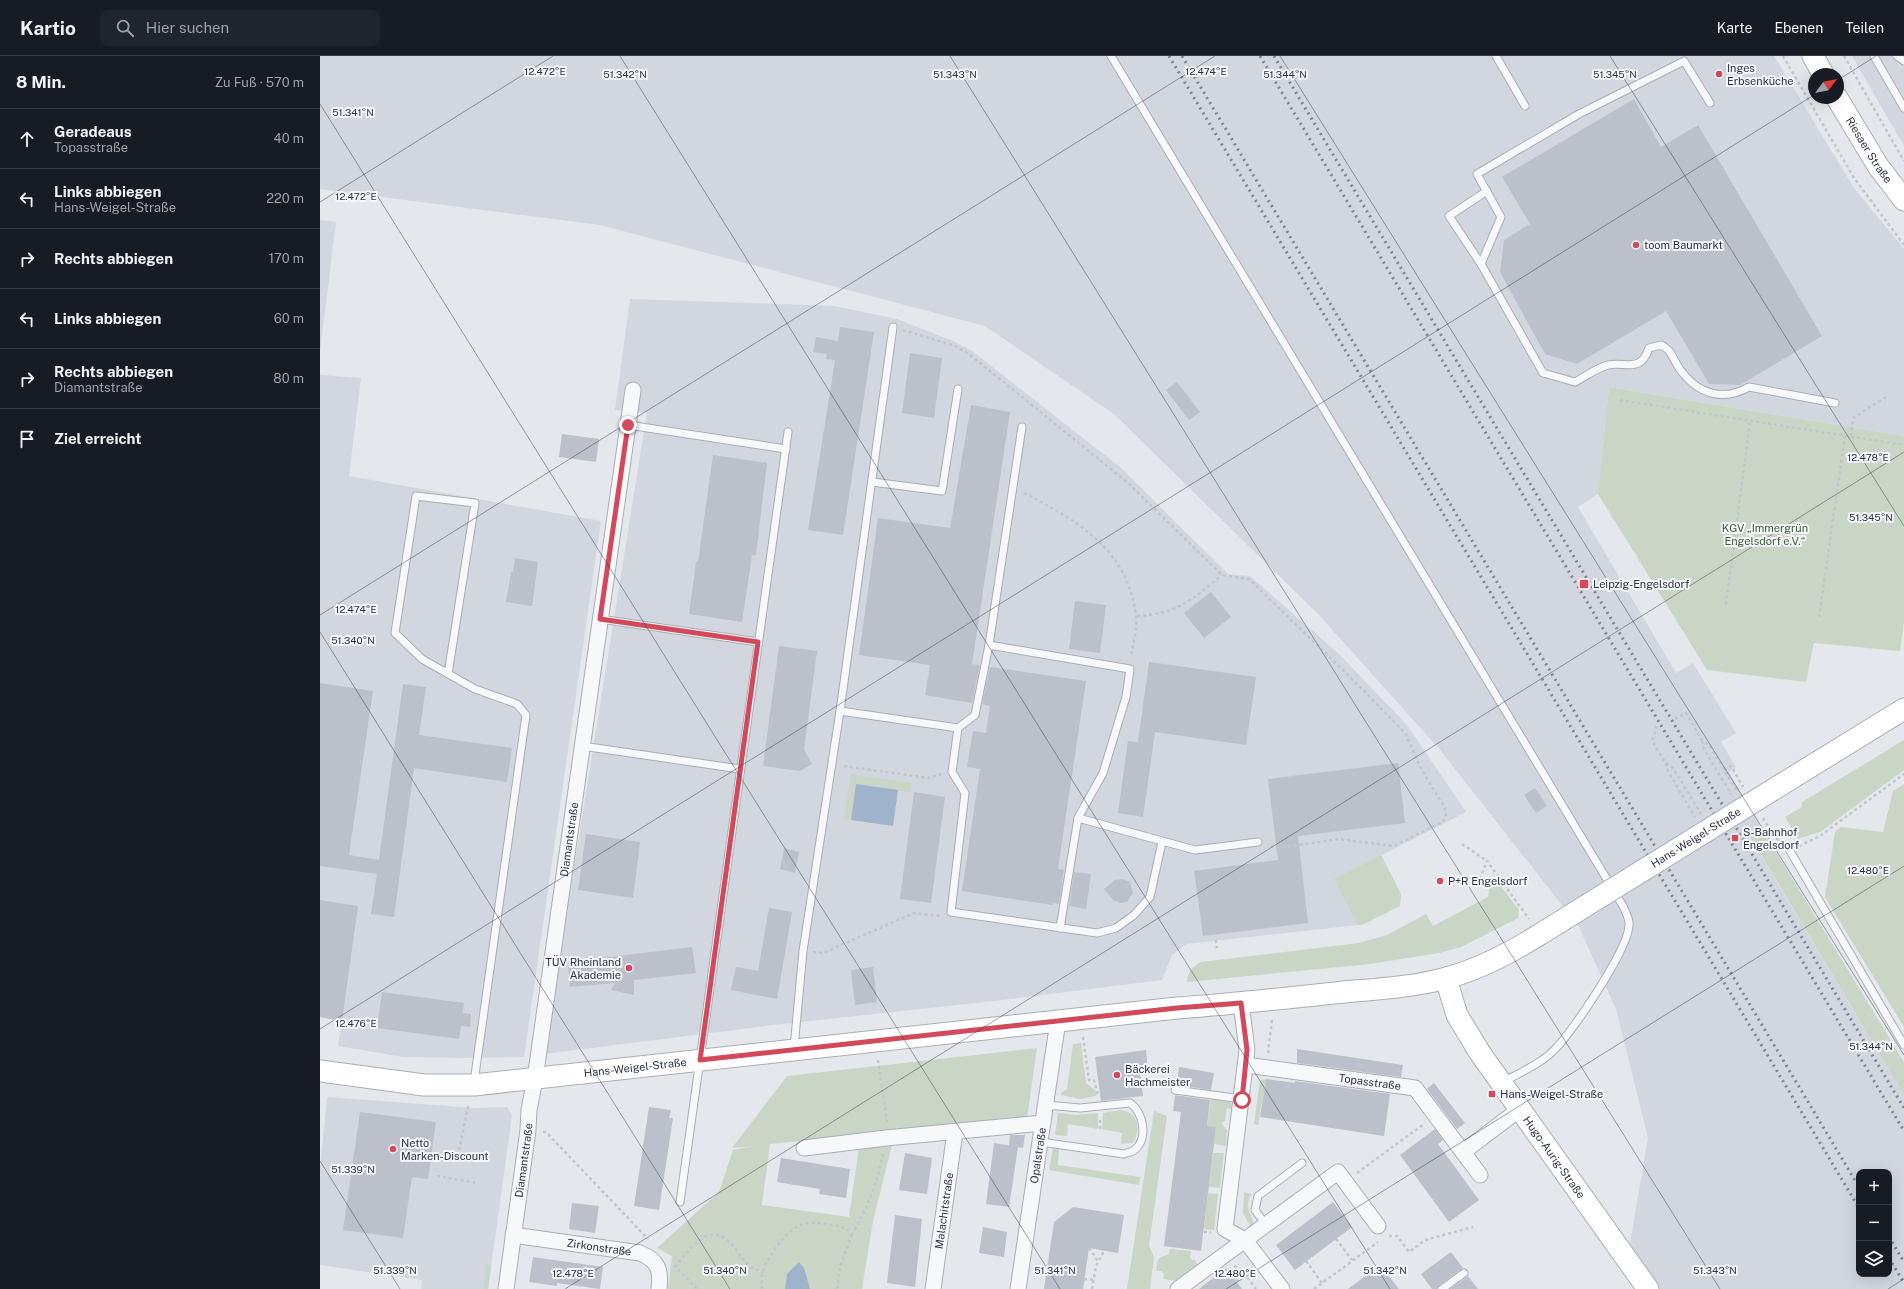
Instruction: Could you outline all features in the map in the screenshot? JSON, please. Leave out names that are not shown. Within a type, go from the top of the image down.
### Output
[{"type":"street","points":[[1813,56],[1820,68]]},
{"type":"street","name":"Riesaer Straße","points":[[1841,104],[1878,166],[1904,200]]},
{"type":"street","name":"Diamantstraße","points":[[506,1289],[528,1130],[529,1110],[535,1079],[633,390]]},
{"type":"street","name":"Hans-Weigel-Straße","points":[[320,1071],[424,1085],[474,1085],[1058,1021],[1405,986],[1446,979],[1492,961],[1541,934],[1904,709]]},
{"type":"street","name":"Hugo-Aurig-Straße","points":[[1446,979],[1457,1015],[1480,1053],[1648,1289]]},
{"type":"street","points":[[1241,1003],[1247,1050],[1226,1229],[1245,1240],[1282,1289]]},
{"type":"street","name":"Opalstraße","points":[[1018,1289],[1058,1021]]},
{"type":"street","name":"Topasstraße","points":[[1246,1065],[1415,1088],[1480,1175]]},
{"type":"street","points":[[1463,1152],[1520,1109]]},
{"type":"street","points":[[804,1148],[886,1138],[1043,1124]]},
{"type":"street","name":"Malachitstraße","points":[[933,1289],[955,1132]]},
{"type":"street","points":[[1178,1289],[1338,1172],[1381,1234]]},
{"type":"street","name":"Zirkonstraße","points":[[513,1235],[640,1253],[651,1258],[656,1265],[660,1275],[659,1289]]},
{"type":"lane","points":[[1111,56],[1623,906],[1630,923],[1624,942],[1583,1013],[1557,1048],[1545,1058],[1502,1084]]},
{"type":"lane","points":[[1496,56],[1525,106]]},
{"type":"lane","points":[[1874,56],[1904,108]]},
{"type":"lane","points":[[1897,56],[1904,61]]},
{"type":"lane","points":[[1481,264],[1501,217],[1477,174],[1578,114],[1684,61],[1710,103]]},
{"type":"lane","points":[[1487,191],[1449,216],[1481,264],[1543,373],[1575,382],[1601,368],[1610,365],[1620,364],[1630,366],[1639,362],[1646,355],[1649,348],[1660,345],[1669,350],[1680,369],[1691,381],[1704,391],[1722,396],[1739,393],[1749,387],[1835,403]]},
{"type":"lane","points":[[793,1050],[803,951],[840,711],[893,328]]},
{"type":"lane","points":[[872,482],[942,491],[958,390]]},
{"type":"lane","points":[[628,425],[786,449]]},
{"type":"lane","points":[[1022,427],[989,645],[974,715],[958,728],[952,772],[965,793],[951,912],[1097,933],[1116,928],[1134,915],[1150,898],[1162,842]]},
{"type":"lane","points":[[680,1202],[788,432]]},
{"type":"lane","points":[[448,674],[475,503],[416,496],[395,633],[422,659],[448,674],[475,689],[517,704],[526,715],[474,1085]]},
{"type":"lane","points":[[600,619],[758,642]]},
{"type":"lane","points":[[989,645],[1130,668],[1126,697],[1103,773],[1078,818],[1060,928]]},
{"type":"lane","points":[[840,711],[958,728]]},
{"type":"lane","points":[[582,746],[740,769]]},
{"type":"lane","points":[[1078,818],[1195,850],[1258,842]]},
{"type":"lane","points":[[1790,852],[1904,1045]]},
{"type":"lane","points":[[1175,1090],[1242,1100]]},
{"type":"lane","points":[[1040,1142],[1124,1154],[1134,1151],[1140,1144],[1143,1131],[1140,1115],[1135,1106],[1130,1103],[1080,1108],[1046,1105]]},
{"type":"lane","points":[[1266,1225],[1255,1210],[1258,1196],[1302,1163]]},
{"type":"lane","points":[[1442,1289],[1464,1273]]},
{"type":"path","points":[[1783,56],[1854,178],[1904,245]]},
{"type":"path","points":[[1844,56],[1904,161]]},
{"type":"path","points":[[893,328],[955,346],[970,354],[1128,482],[1222,575],[1249,579],[1342,669],[1405,733],[1423,772],[1445,808],[1446,818],[1440,823],[1394,846],[1339,839],[1278,848],[1258,842]]},
{"type":"path","points":[[1851,437],[1853,418],[1886,396]]},
{"type":"path","points":[[1620,400],[1904,445]]},
{"type":"path","points":[[1726,604],[1750,421]]},
{"type":"path","points":[[1819,617],[1845,436]]},
{"type":"path","points":[[1013,487],[1061,512],[1089,532],[1113,556],[1128,581],[1137,616],[1130,668]]},
{"type":"path","points":[[1137,616],[1157,615],[1177,609],[1194,599],[1222,575]]},
{"type":"path","points":[[1675,719],[1686,713],[1702,740],[1704,749],[1727,787]]},
{"type":"path","points":[[1657,726],[1652,741],[1666,762],[1673,768],[1696,806]]},
{"type":"path","points":[[1702,740],[1709,745],[1730,779]]},
{"type":"path","points":[[1666,762],[1668,771],[1688,804]]},
{"type":"path","points":[[831,764],[928,778],[952,772]]},
{"type":"path","points":[[1790,852],[1820,836],[1904,774]]},
{"type":"path","points":[[1462,844],[1487,861],[1541,934]]},
{"type":"path","points":[[1480,879],[1487,861]]},
{"type":"path","points":[[803,951],[823,953],[914,913],[941,916],[951,912]]},
{"type":"path","points":[[1216,940],[1217,948]]},
{"type":"path","points":[[1262,1068],[1267,1059],[1275,1000]]},
{"type":"path","points":[[1080,1019],[1089,1080],[1094,1080],[1101,1106]]},
{"type":"path","points":[[837,1289],[840,1267],[852,1234],[862,1216],[879,1173],[886,1138],[887,1120],[875,1041]]},
{"type":"path","points":[[459,1150],[474,1085]]},
{"type":"path","points":[[1346,1182],[1425,1123]]},
{"type":"path","points":[[528,1130],[546,1132],[651,1242]]},
{"type":"path","points":[[437,1176],[477,1183]]},
{"type":"path","points":[[762,1289],[763,1272],[775,1248],[786,1235],[808,1222],[846,1228],[852,1234]]},
{"type":"path","points":[[1314,1289],[1352,1260],[1381,1234],[1397,1236],[1409,1252],[1425,1240],[1473,1228]]},
{"type":"path","points":[[676,1267],[698,1242],[710,1234],[720,1235],[728,1239],[745,1263],[752,1269],[763,1272]]},
{"type":"path","points":[[1336,1239],[1352,1260]]},
{"type":"path","points":[[1089,1248],[1098,1262]]},
{"type":"path","points":[[1092,1289],[1098,1262],[1104,1251]]},
{"type":"path","points":[[671,1262],[697,1289]]},
{"type":"path","points":[[1306,1262],[1322,1283]]},
{"type":"path","points":[[1236,1281],[1246,1274]]},
{"type":"path","points":[[1084,1279],[1094,1280]]},
{"type":"shaded area","points":[[320,56],[1774,56],[1854,188],[1904,249],[1904,436],[1609,387],[1598,494],[1578,507],[1676,673],[1693,663],[1736,733],[1721,742],[1736,767],[1729,772],[1762,829],[1750,837],[1904,1095],[1904,1289],[1648,1289],[1627,1261],[1648,1138],[1616,1009],[1579,927],[1441,751],[1320,616],[1114,414],[985,326],[600,225],[320,189]]},
{"type":"shaded area","points":[[1852,56],[1904,56],[1904,146]]},
{"type":"shaded area","points":[[320,220],[336,222],[320,351]]},
{"type":"shaded area","points":[[630,299],[834,306],[897,319],[953,341],[972,351],[1120,467],[1228,574],[1250,576],[1339,654],[1407,725],[1466,812],[1335,879],[1358,925],[1186,944],[1172,955],[1162,980],[994,1001],[773,1025],[544,1054],[647,413],[615,410]]},
{"type":"shaded area","points":[[320,375],[361,378],[349,476],[601,521],[524,1057],[403,1057],[338,1046],[342,1021],[320,1017]]},
{"type":"shaded area","points":[[327,1097],[474,1108],[507,1107],[512,1115],[488,1289],[421,1289],[422,1280],[320,1265],[320,1170]]},
{"type":"green space","name":"KGV „Immergrün Engelsdorf e.V.“","points":[[1609,387],[1904,436],[1904,621],[1900,651],[1814,643],[1806,682],[1707,670],[1598,494]]},
{"type":"green space","points":[[1904,740],[1904,770],[1820,832],[1798,839],[1785,817],[1802,807],[1802,802]]},
{"type":"green space","points":[[851,774],[911,783],[910,792],[856,784],[851,820],[844,819]]},
{"type":"green space","points":[[1904,784],[1904,1027],[1825,897],[1835,832],[1841,827],[1883,832],[1893,791]]},
{"type":"green space","points":[[1762,829],[1904,1062],[1904,1095],[1750,836]]},
{"type":"green space","points":[[1381,855],[1401,894],[1400,906],[1362,925],[1358,925],[1334,879]]},
{"type":"green space","points":[[1494,877],[1519,910],[1518,918],[1461,947],[1439,953],[1370,964],[1187,982],[1188,975],[1191,970],[1201,962],[1359,943],[1387,935],[1426,914],[1433,926],[1488,897],[1490,884]]},
{"type":"green space","points":[[1081,1043],[1086,1083],[1096,1091],[1096,1096],[1080,1099],[1061,1095],[1061,1093],[1067,1089],[1073,1044]]},
{"type":"green space","points":[[1037,1048],[1027,1118],[770,1144],[762,1205],[849,1217],[859,1148],[892,1145],[873,1221],[862,1289],[668,1289],[672,1256],[657,1248],[719,1192],[733,1150],[753,1146],[732,1148],[787,1076]]},
{"type":"green space","points":[[1266,1079],[1258,1125],[1254,1124],[1260,1080]]},
{"type":"green space","points":[[1211,1098],[1231,1102],[1232,1109],[1227,1108],[1225,1121],[1221,1123],[1227,1130],[1226,1146],[1214,1144],[1216,1128],[1207,1126]]},
{"type":"green space","points":[[1120,1110],[1131,1114],[1137,1122],[1138,1127],[1136,1138],[1133,1143],[1121,1144],[1122,1133],[1102,1129],[1103,1113]]},
{"type":"green space","points":[[1154,1111],[1167,1116],[1149,1246],[1154,1257],[1150,1289],[1127,1289]]},
{"type":"green space","points":[[1058,1113],[1076,1115],[1098,1113],[1098,1129],[1068,1124],[1067,1136],[1055,1135]]},
{"type":"green space","points":[[1053,1147],[1059,1149],[1058,1165],[1140,1177],[1139,1185],[1049,1170]]},
{"type":"green space","points":[[1213,1153],[1224,1153],[1220,1188],[1209,1187]]},
{"type":"green space","points":[[1244,1192],[1252,1194],[1248,1205],[1255,1225],[1253,1226],[1250,1226],[1243,1213]]},
{"type":"green space","points":[[1208,1193],[1218,1194],[1214,1230],[1204,1229]]},
{"type":"green space","points":[[1170,1249],[1191,1251],[1190,1258],[1195,1260],[1198,1266],[1178,1281],[1163,1279],[1164,1274],[1161,1271],[1156,1271],[1159,1259],[1169,1254]]},
{"type":"green space","points":[[488,1264],[491,1268],[488,1289],[484,1289],[486,1265]]},
{"type":"water","points":[[856,784],[898,790],[893,826],[851,820]]},
{"type":"water","points":[[799,1262],[804,1268],[810,1289],[785,1289],[787,1274]]},
{"type":"building","name":"toom Baumarkt","points":[[1634,99],[1661,147],[1698,125],[1822,336],[1740,385],[1709,384],[1666,311],[1577,364],[1545,354],[1500,272],[1504,240],[1530,224],[1502,177]]},
{"type":"building","points":[[840,327],[874,332],[843,535],[808,530],[835,360],[826,359],[827,354],[813,352],[816,337],[838,341]]},
{"type":"building","points":[[910,353],[942,358],[934,418],[902,413]]},
{"type":"building","points":[[1177,382],[1200,412],[1189,420],[1166,390]]},
{"type":"building","points":[[971,405],[1010,412],[972,664],[980,665],[972,703],[925,695],[930,665],[859,655],[878,518],[950,528]]},
{"type":"building","points":[[562,434],[599,439],[596,462],[559,457]]},
{"type":"building","points":[[713,455],[767,463],[756,555],[752,555],[742,622],[689,614]]},
{"type":"building","points":[[515,558],[538,562],[532,606],[506,602]]},
{"type":"building","points":[[1211,592],[1231,617],[1204,638],[1184,613]]},
{"type":"building","points":[[1075,601],[1106,605],[1100,653],[1069,649]]},
{"type":"building","points":[[779,646],[817,651],[804,750],[812,764],[800,771],[763,766]]},
{"type":"building","points":[[1149,662],[1256,677],[1246,745],[1155,732],[1143,817],[1118,813],[1128,741],[1138,742]]},
{"type":"building","points":[[990,667],[1086,681],[1058,869],[1064,870],[1059,904],[1053,903],[1052,905],[962,891],[980,769],[967,767],[973,731],[986,733],[990,706],[982,704]]},
{"type":"building","points":[[320,683],[373,691],[349,855],[379,860],[403,684],[426,687],[419,735],[512,748],[507,782],[414,768],[394,917],[371,914],[377,874],[320,866]]},
{"type":"building","points":[[1398,763],[1405,823],[1298,836],[1308,923],[1203,936],[1194,871],[1278,860],[1268,779]]},
{"type":"building","points":[[1535,788],[1547,806],[1536,813],[1524,795]]},
{"type":"building","points":[[914,792],[945,797],[931,903],[900,899]]},
{"type":"building","points":[[586,834],[640,842],[633,898],[578,890]]},
{"type":"building","points":[[784,848],[799,852],[795,873],[780,869]]},
{"type":"building","points":[[1074,872],[1091,874],[1086,909],[1069,906]]},
{"type":"building","points":[[1123,879],[1130,882],[1133,893],[1127,902],[1120,903],[1113,900],[1104,889],[1115,880]]},
{"type":"building","points":[[320,900],[358,906],[342,1021],[320,1017]]},
{"type":"building","points":[[769,908],[792,912],[777,999],[731,990],[736,967],[758,971]]},
{"type":"building","points":[[692,947],[696,973],[634,980],[634,995],[611,990],[615,983],[570,987],[568,962]]},
{"type":"building","points":[[873,967],[877,1002],[855,1005],[851,970]]},
{"type":"building","points":[[382,992],[464,1003],[463,1013],[471,1014],[470,1027],[461,1026],[459,1039],[377,1028]]},
{"type":"building","points":[[1297,1049],[1403,1065],[1401,1077],[1297,1063]]},
{"type":"building","points":[[1146,1050],[1148,1072],[1140,1073],[1143,1096],[1101,1101],[1095,1057]]},
{"type":"building","points":[[1179,1067],[1214,1073],[1211,1090],[1177,1085]]},
{"type":"building","points":[[1266,1079],[1295,1083],[1295,1081],[1390,1094],[1384,1136],[1260,1117]]},
{"type":"building","points":[[1434,1083],[1465,1123],[1457,1129],[1427,1089]]},
{"type":"building","points":[[1175,1095],[1210,1100],[1207,1126],[1216,1127],[1201,1251],[1164,1246],[1181,1112],[1173,1111]]},
{"type":"building","points":[[649,1107],[671,1110],[669,1118],[673,1118],[659,1210],[634,1206]]},
{"type":"building","name":"Netto Marken-Discount","points":[[360,1112],[436,1122],[428,1179],[412,1177],[403,1238],[343,1230]]},
{"type":"building","points":[[1435,1129],[1443,1140],[1438,1144],[1479,1200],[1449,1222],[1400,1155]]},
{"type":"building","points":[[1010,1135],[1025,1135],[1023,1148],[1009,1146]]},
{"type":"building","points":[[994,1143],[1018,1147],[1009,1207],[986,1204]]},
{"type":"building","points":[[905,1153],[932,1158],[927,1194],[899,1190]]},
{"type":"building","points":[[781,1158],[850,1169],[846,1198],[819,1194],[820,1189],[777,1182]]},
{"type":"building","points":[[1333,1202],[1352,1227],[1295,1270],[1276,1245]]},
{"type":"building","points":[[572,1203],[599,1206],[595,1233],[569,1229]]},
{"type":"building","points":[[1073,1207],[1124,1215],[1118,1253],[1089,1248],[1083,1289],[1044,1289],[1054,1222]]},
{"type":"building","points":[[895,1215],[922,1219],[915,1287],[887,1283]]},
{"type":"building","points":[[983,1227],[1007,1232],[1004,1257],[979,1253]]},
{"type":"building","points":[[1451,1252],[1463,1268],[1439,1285],[1437,1289],[1432,1289],[1421,1274]]},
{"type":"building","points":[[533,1257],[603,1267],[600,1289],[557,1283],[557,1286],[529,1282]]},
{"type":"building","points":[[1380,1265],[1399,1289],[1348,1289]]},
{"type":"building","points":[[1226,1268],[1242,1289],[1199,1289]]},
{"type":"building","points":[[1468,1276],[1478,1289],[1450,1289],[1467,1277]]},
{"type":"railway","points":[[1169,56],[1857,1205]]},
{"type":"railway","points":[[1182,56],[1856,1182]]},
{"type":"railway","points":[[1260,56],[1904,1131]]},
{"type":"railway","points":[[1274,56],[1904,1108]]},
{"type":"railway","points":[[1891,1241],[1904,1262]]},
{"type":"railway","points":[[1892,1263],[1904,1283]]},
{"type":"place","name":"Inges Erbsenküche","points":[[1719,74]]},
{"type":"place","name":"toom Baumarkt","points":[[1636,245]]},
{"type":"place","name":"Leipzig-Engelsdorf","points":[[1584,584]]},
{"type":"place","name":"S-Bahnhof Engelsdorf","points":[[1735,838]]},
{"type":"place","name":"P+R Engelsdorf","points":[[1440,881]]},
{"type":"place","name":"TÜV Rheinland Akademie","points":[[629,968]]},
{"type":"place","name":"Bäckerei Hachmeister","points":[[1117,1075]]},
{"type":"place","name":"Hans-Weigel-Straße","points":[[1492,1094]]},
{"type":"place","name":"Netto Marken-Discount","points":[[393,1149]]},
{"type":"route","points":[[628,425],[600,619],[758,642],[700,1060],[1177,1008],[1241,1003],[1247,1050],[1242,1100]]}]
